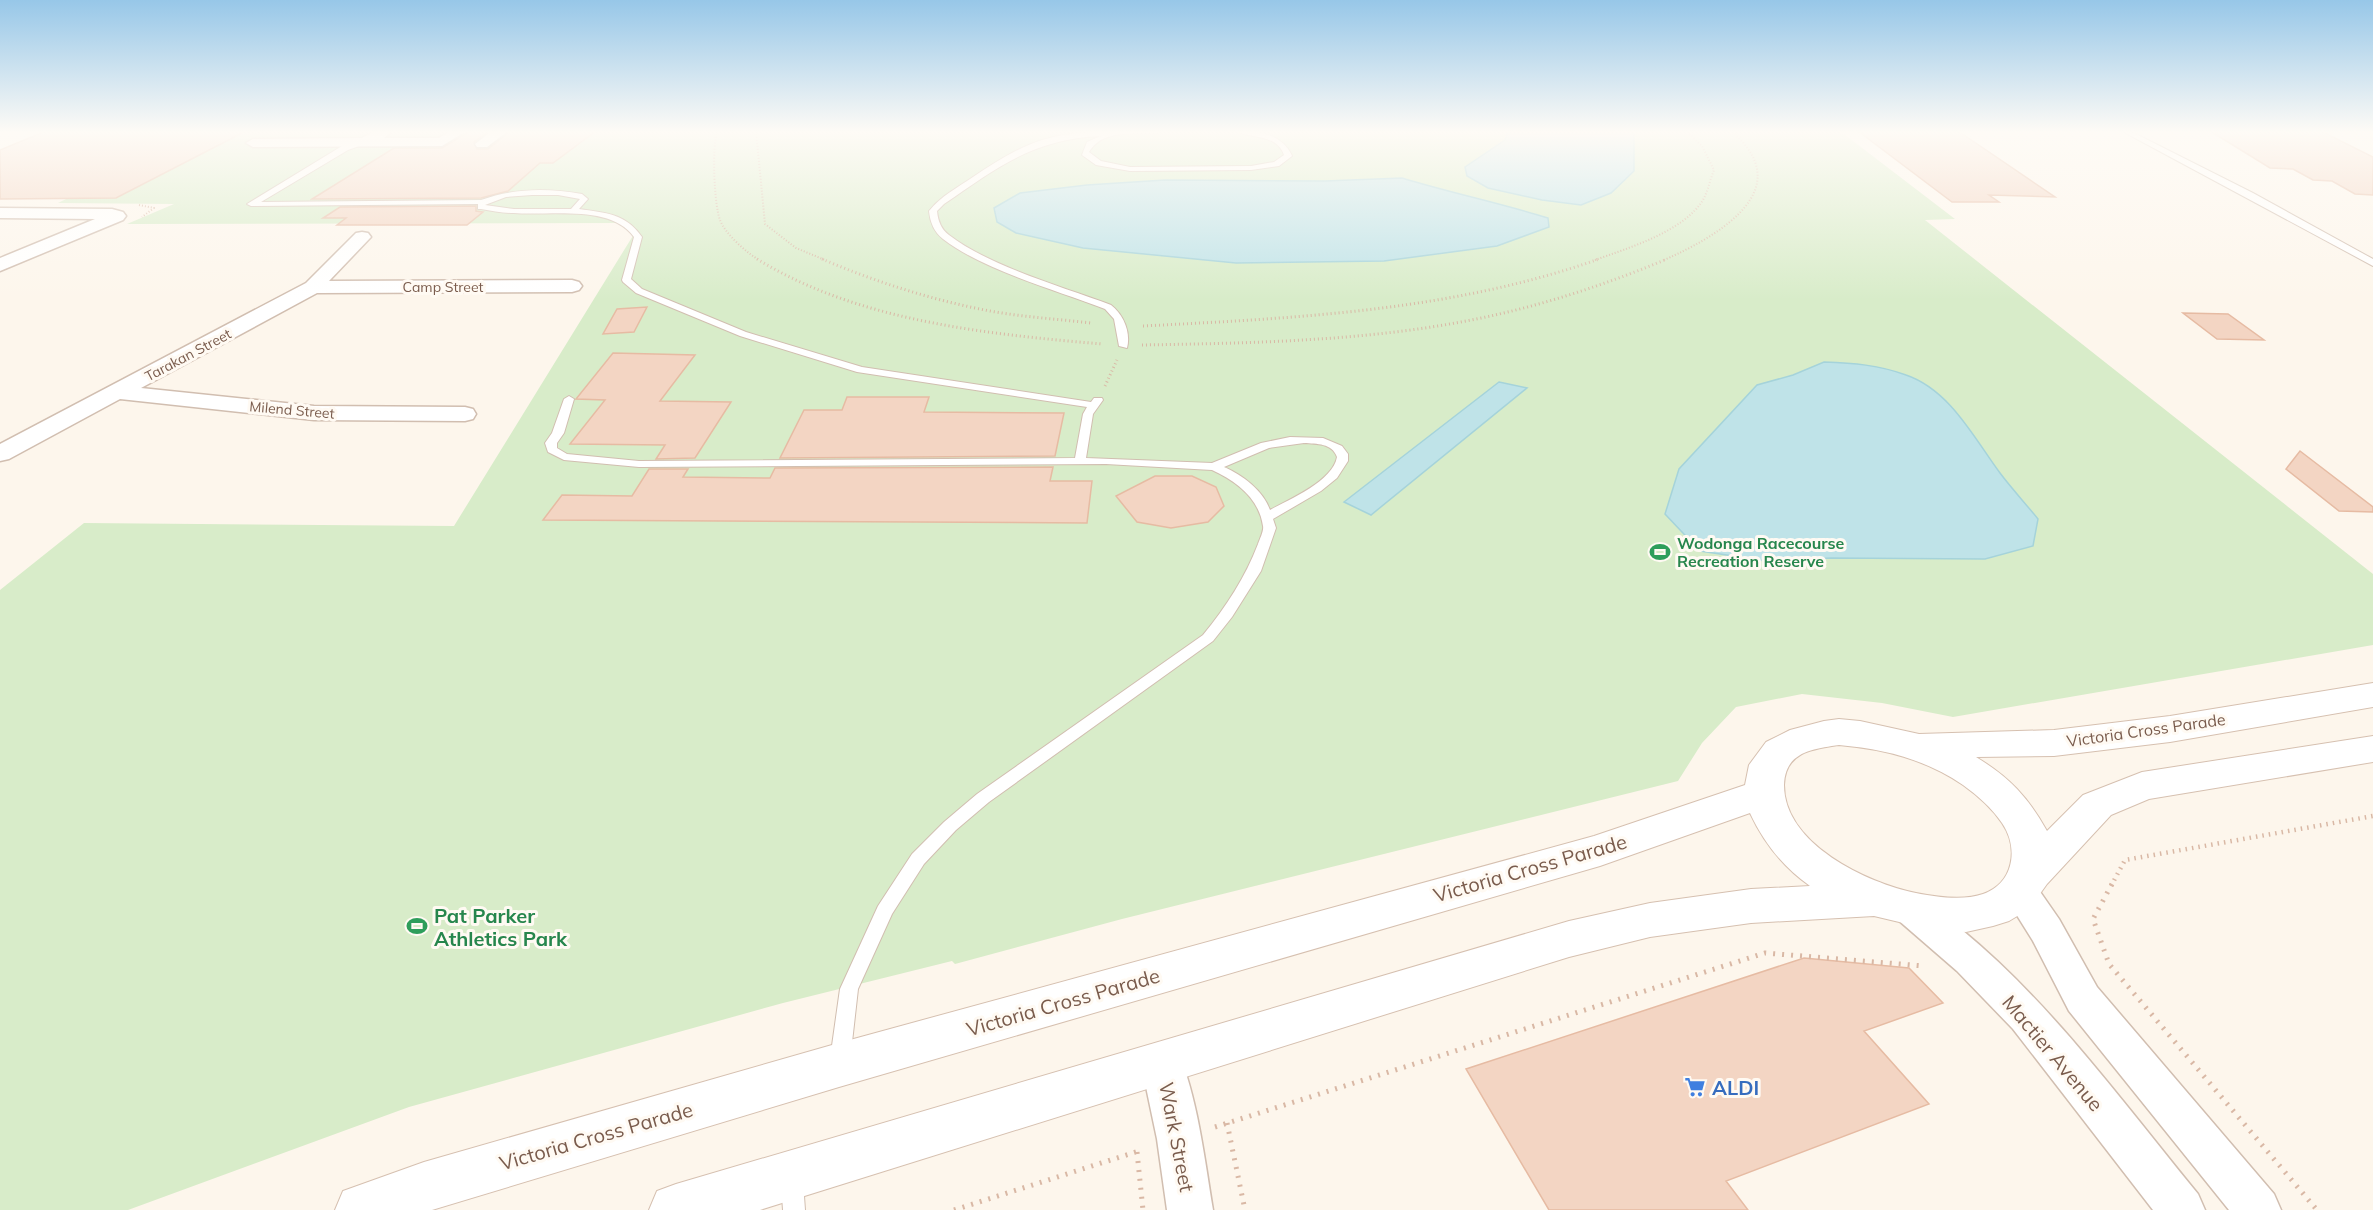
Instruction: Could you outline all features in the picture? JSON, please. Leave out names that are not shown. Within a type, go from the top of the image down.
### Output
[{"type":"main road","name":"Victoria Cross Parade","points":[[1917,745],[2054,743],[2169,729],[2373,695]]},
{"type":"main road","points":[[2027,882],[2033,848],[2020,818],[1994,789],[1958,764],[1917,745],[1877,735],[1839,732],[1806,737],[1781,749],[1767,766],[1763,794],[1770,816],[1786,840],[1809,863],[1840,883],[1892,904],[1944,915],[1976,913],[2002,906],[2027,882],[2097,805],[2142,786],[2373,749]]},
{"type":"main road","name":"Victoria Cross Parade","points":[[362,1210],[424,1187],[839,1065],[1600,850],[1763,794]]},
{"type":"main road","points":[[676,1210],[793,1193],[1162,1063],[1486,963],[1650,920],[1751,906],[1892,904]]},
{"type":"street","points":[[0,213],[104,213],[117,216],[0,265]]},
{"type":"street","name":"Tarakan Street","points":[[0,454],[313,287],[362,237]]},
{"type":"street","name":"Camp Street","points":[[313,287],[572,286]]},
{"type":"street","name":"Milend Street","points":[[120,392],[314,413],[465,414]]},
{"type":"street","points":[[2027,882],[2046,930],[2082,999],[2258,1210]]},
{"type":"street","name":"Mactier Avenue","points":[[1892,904],[1971,960],[2026,1017],[2182,1210]]},
{"type":"street","name":"Wark Street","points":[[1162,1063],[1179,1139],[1190,1210]]},
{"type":"lane","points":[[278,187],[250,204],[482,202],[494,197],[533,193],[582,196],[584,200],[573,211]]},
{"type":"lane","points":[[964,187],[941,202],[933,211],[934,222],[945,236],[985,260],[1108,307],[1117,313],[1122,327],[1124,346]]},
{"type":"lane","points":[[2235,187],[2373,263]]},
{"type":"lane","points":[[482,202],[481,207],[496,210],[573,211],[613,217],[631,227],[638,237],[626,280],[639,291],[743,334],[861,370],[1095,402],[1088,414],[1080,461]]},
{"type":"lane","points":[[568,399],[562,423],[551,443],[552,450],[564,457],[639,464],[1080,461],[1189,464],[1214,467],[1243,482],[1262,504],[1268,517],[1270,528],[1254,571],[1225,617],[1208,638],[983,798],[950,826],[918,859],[884,911],[849,989],[839,1065]]},
{"type":"lane","points":[[1214,467],[1270,442],[1285,439],[1325,442],[1338,448],[1343,458],[1342,464],[1330,478],[1268,517]]},
{"type":"path","points":[[717,187],[720,221],[750,256],[793,279],[853,303],[930,322],[1124,346],[1323,340],[1479,319],[1569,295],[1684,251],[1724,228],[1750,201],[1754,187]]},
{"type":"path","points":[[761,187],[765,224],[796,248],[860,275],[915,293],[990,311],[1122,327],[1288,319],[1389,310],[1489,293],[1572,271],[1645,241],[1679,223],[1702,202],[1707,187]]},
{"type":"path","points":[[1095,402],[1124,346]]},
{"type":"path","points":[[2317,1210],[2122,982],[2109,964],[2093,919],[2124,860],[2373,816]]},
{"type":"path","points":[[954,1210],[1765,953],[1944,968],[1971,960]]},
{"type":"path","points":[[1227,1123],[1245,1210]]},
{"type":"path","points":[[1137,1152],[1143,1210]]},
{"type":"green space","name":"Wodonga Racecourse Recreation Reserve","points":[[89,187],[1914,187],[1955,219],[1925,220],[2373,574],[2373,645],[1953,717],[1882,703],[1802,694],[1736,707],[1702,743],[1678,781],[1122,919],[955,964],[952,961],[783,1003],[409,1107],[128,1210],[0,1210],[0,590],[84,523],[454,526],[634,234],[621,223],[127,224],[174,204],[58,203]]},
{"type":"water","points":[[1066,187],[1437,187],[1548,218],[1549,227],[1497,246],[1384,261],[1236,263],[1083,248],[1016,233],[997,222],[994,208],[1020,193]]},
{"type":"water","points":[[1617,187],[1611,193],[1581,205],[1542,200],[1488,188]]},
{"type":"water","points":[[1824,362],[1886,369],[1922,382],[1936,392],[1960,416],[2000,473],[2038,519],[2033,546],[1985,559],[1831,558],[1767,561],[1700,551],[1665,514],[1679,469],[1757,385],[1793,375]]},
{"type":"water","points":[[1499,382],[1527,388],[1371,515],[1344,502]]},
{"type":"building","points":[[0,187],[136,187],[116,198],[0,199]]},
{"type":"building","points":[[331,187],[512,187],[508,191],[481,198],[312,199]]},
{"type":"building","points":[[1933,187],[2041,187],[2055,197],[1989,195],[1999,202],[1952,202]]},
{"type":"building","points":[[2343,187],[2373,187],[2373,195],[2355,194]]},
{"type":"building","points":[[476,206],[476,211],[483,212],[467,225],[337,225],[346,218],[323,218],[340,207]]},
{"type":"building","points":[[647,307],[634,332],[603,334],[617,309]]},
{"type":"building","points":[[2183,313],[2228,314],[2264,340],[2217,339]]},
{"type":"building","points":[[613,353],[695,355],[660,401],[731,402],[695,458],[656,459],[665,445],[570,444],[605,400],[576,399]]},
{"type":"building","points":[[847,397],[929,397],[924,412],[1064,413],[1055,456],[780,458],[804,410],[842,410]]},
{"type":"building","points":[[2300,451],[2373,507],[2373,512],[2339,511],[2286,469]]},
{"type":"building","points":[[1053,467],[1050,481],[1092,481],[1087,523],[543,520],[562,495],[632,496],[649,469],[688,469],[683,477],[770,478],[775,468]]},
{"type":"building","points":[[1155,476],[1192,476],[1216,487],[1224,506],[1208,522],[1171,528],[1137,522],[1116,496]]},
{"type":"building","name":"ALDI","points":[[1804,958],[1909,968],[1943,1003],[1864,1031],[1929,1104],[1726,1181],[1748,1210],[1549,1210],[1466,1069]]},
{"type":"place","name":"Wodonga Racecourse Recreation Reserve","points":[[1660,552]]},
{"type":"place","name":"Pat Parker Athletics Park","points":[[417,926]]},
{"type":"place","name":"ALDI","points":[[1695,1087]]}]
